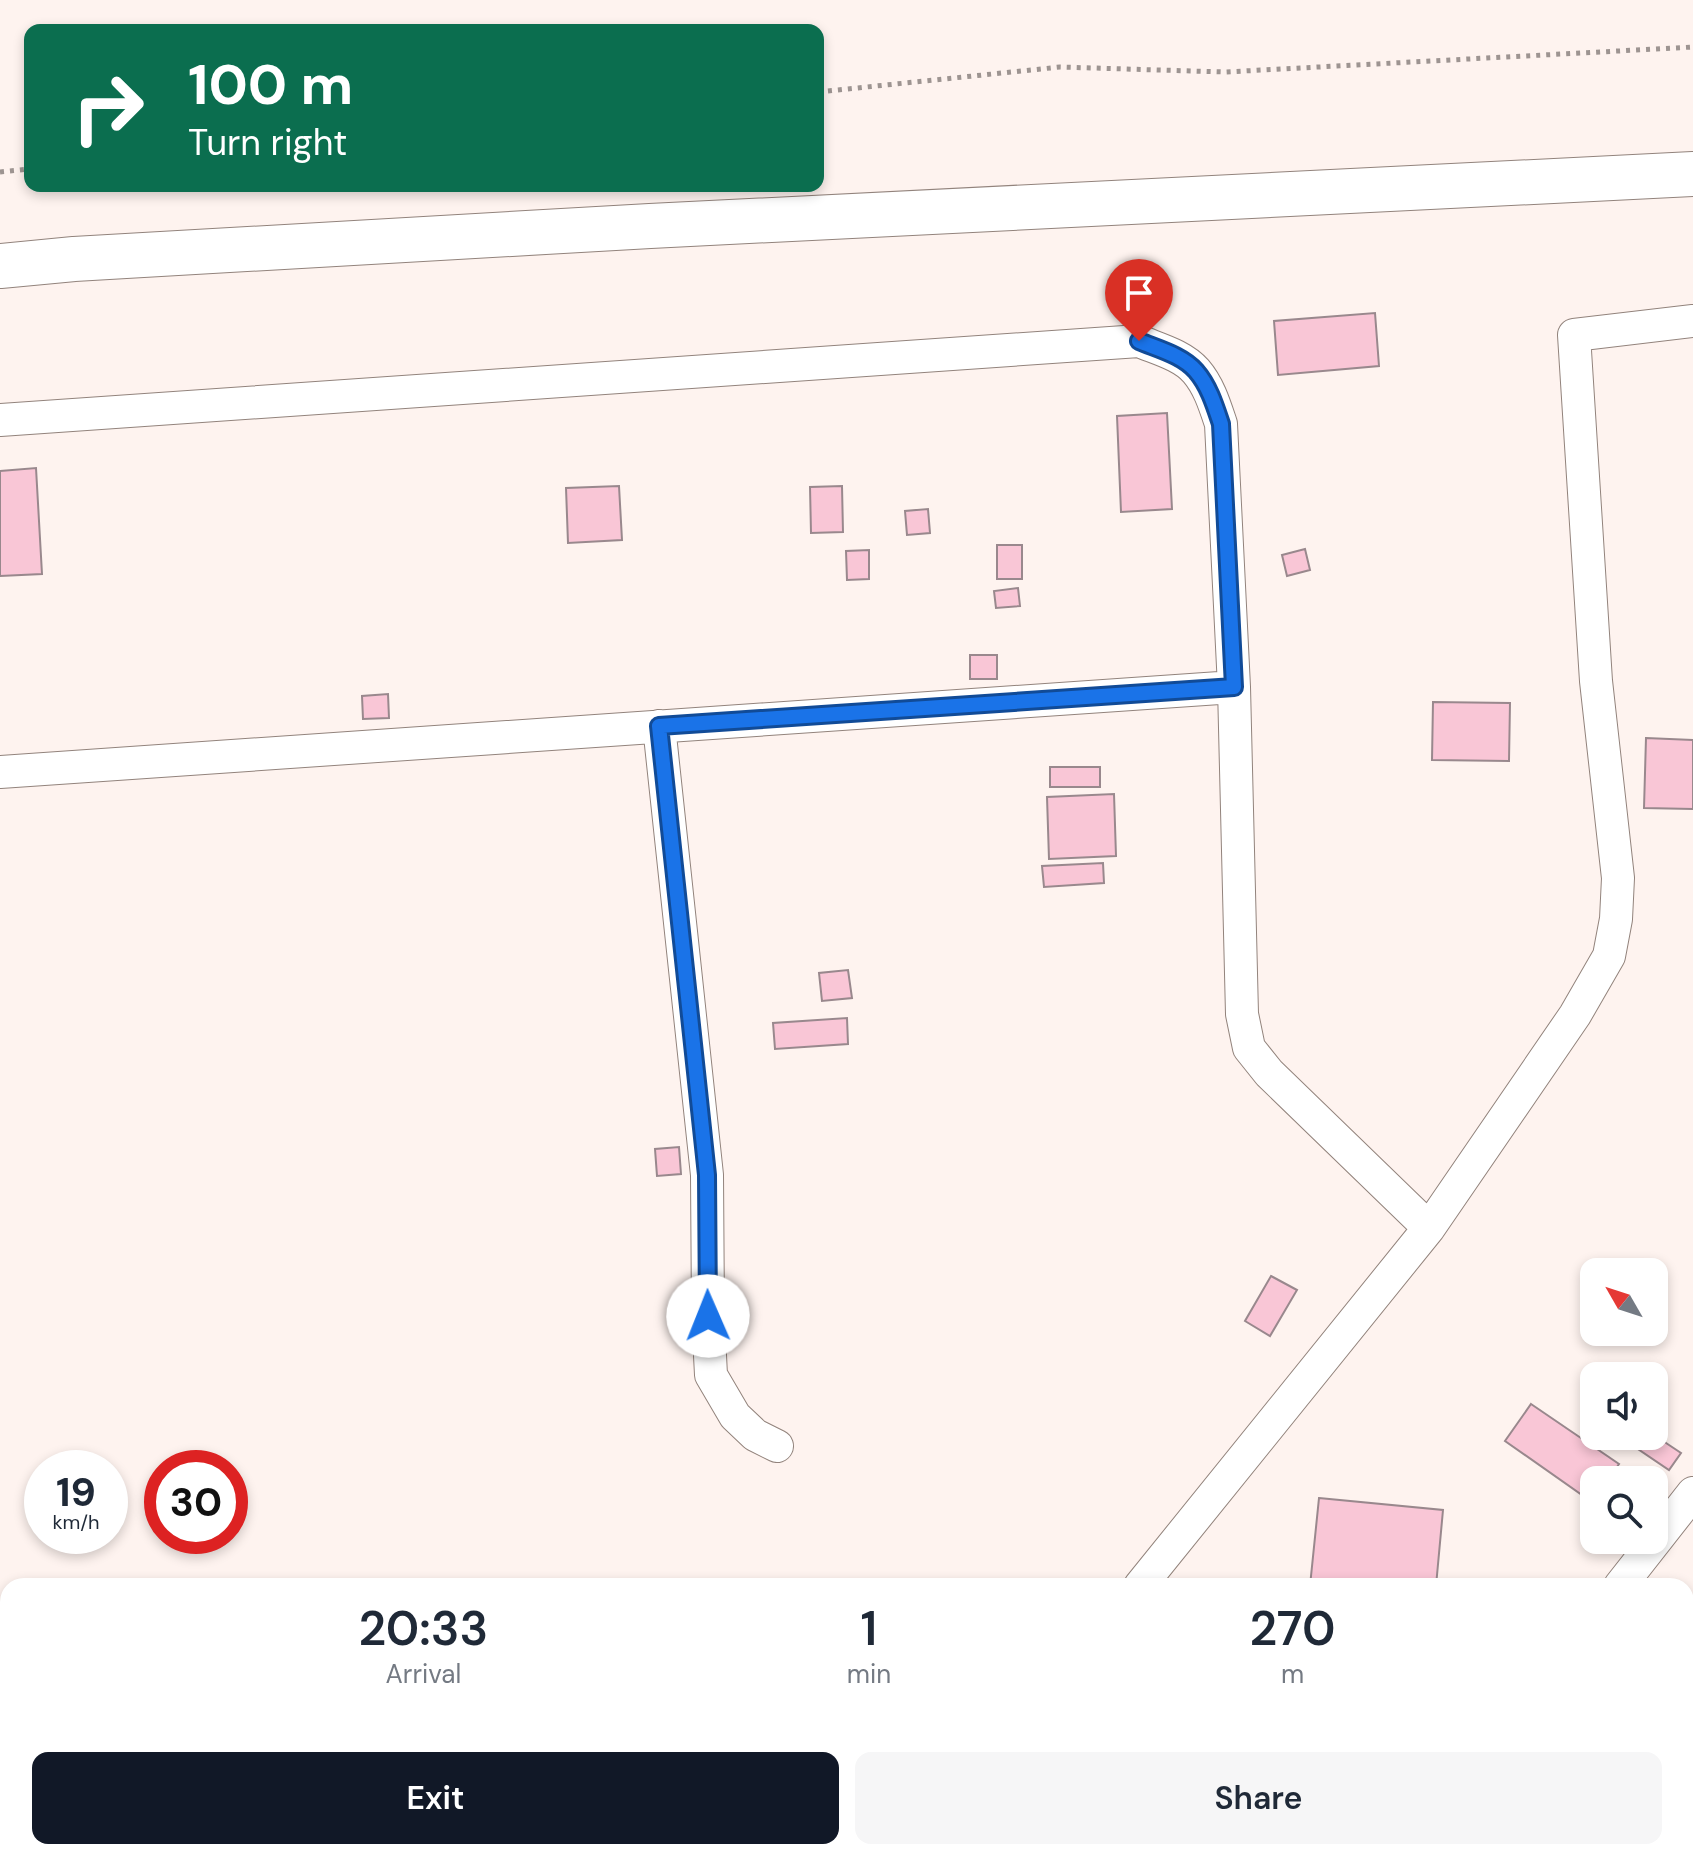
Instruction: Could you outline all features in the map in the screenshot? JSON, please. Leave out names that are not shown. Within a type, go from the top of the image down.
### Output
[{"type":"main road","points":[[0,266],[89,258],[650,226],[1693,174]]},
{"type":"street","points":[[1146,1578],[1429,1228],[1575,1015],[1609,956],[1616,919],[1618,878],[1596,681],[1574,335],[1693,321]]},
{"type":"street","points":[[0,420],[1139,341],[1178,357],[1196,371],[1211,395],[1221,424],[1234,687],[1242,1014],[1249,1048],[1269,1073],[1429,1228]]},
{"type":"street","points":[[0,772],[1234,687]]},
{"type":"street","points":[[659,726],[707,1175],[711,1375],[735,1416],[755,1435],[777,1446]]},
{"type":"street","points":[[1626,1578],[1693,1494]]},
{"type":"path","points":[[824,91],[1060,67],[1225,72],[1693,47]]},
{"type":"path","points":[[0,172],[24,170]]},
{"type":"building","points":[[1375,313],[1379,366],[1278,375],[1274,321]]},
{"type":"building","points":[[1167,413],[1172,509],[1121,512],[1117,416]]},
{"type":"building","points":[[36,468],[42,574],[0,576],[0,471]]},
{"type":"building","points":[[619,486],[622,540],[568,543],[566,488]]},
{"type":"building","points":[[842,486],[843,532],[811,533],[810,487]]},
{"type":"building","points":[[928,509],[930,533],[907,535],[905,511]]},
{"type":"building","points":[[997,545],[1022,545],[1022,579],[997,579]]},
{"type":"building","points":[[1305,549],[1310,570],[1287,576],[1282,555]]},
{"type":"building","points":[[869,550],[869,579],[847,580],[846,551]]},
{"type":"building","points":[[1018,588],[1020,606],[996,608],[994,591]]},
{"type":"building","points":[[970,655],[997,655],[997,679],[970,679]]},
{"type":"building","points":[[388,694],[389,718],[363,719],[362,696]]},
{"type":"building","points":[[1433,702],[1510,703],[1509,761],[1432,760]]},
{"type":"building","points":[[1646,738],[1693,740],[1693,809],[1644,808]]},
{"type":"building","points":[[1050,767],[1100,767],[1100,787],[1050,787]]},
{"type":"building","points":[[1114,794],[1116,856],[1049,859],[1047,797]]},
{"type":"building","points":[[1103,863],[1104,883],[1044,887],[1042,866]]},
{"type":"building","points":[[848,970],[852,998],[822,1001],[819,973]]},
{"type":"building","points":[[847,1018],[848,1044],[775,1049],[773,1023]]},
{"type":"building","points":[[679,1147],[681,1174],[657,1176],[655,1149]]},
{"type":"building","points":[[1271,1276],[1297,1290],[1270,1336],[1245,1321]]},
{"type":"building","points":[[1531,1404],[1580,1437],[1580,1450],[1598,1450],[1619,1464],[1580,1466],[1580,1494],[1505,1441]]},
{"type":"building","points":[[1668,1444],[1681,1453],[1669,1470],[1668,1466],[1663,1466],[1639,1450],[1668,1450]]},
{"type":"building","points":[[1319,1498],[1443,1510],[1437,1578],[1311,1578]]},
{"type":"route","points":[[708,1316],[707,1175],[659,726],[1234,687],[1221,424],[1211,395],[1196,371],[1178,357],[1139,341]]}]
